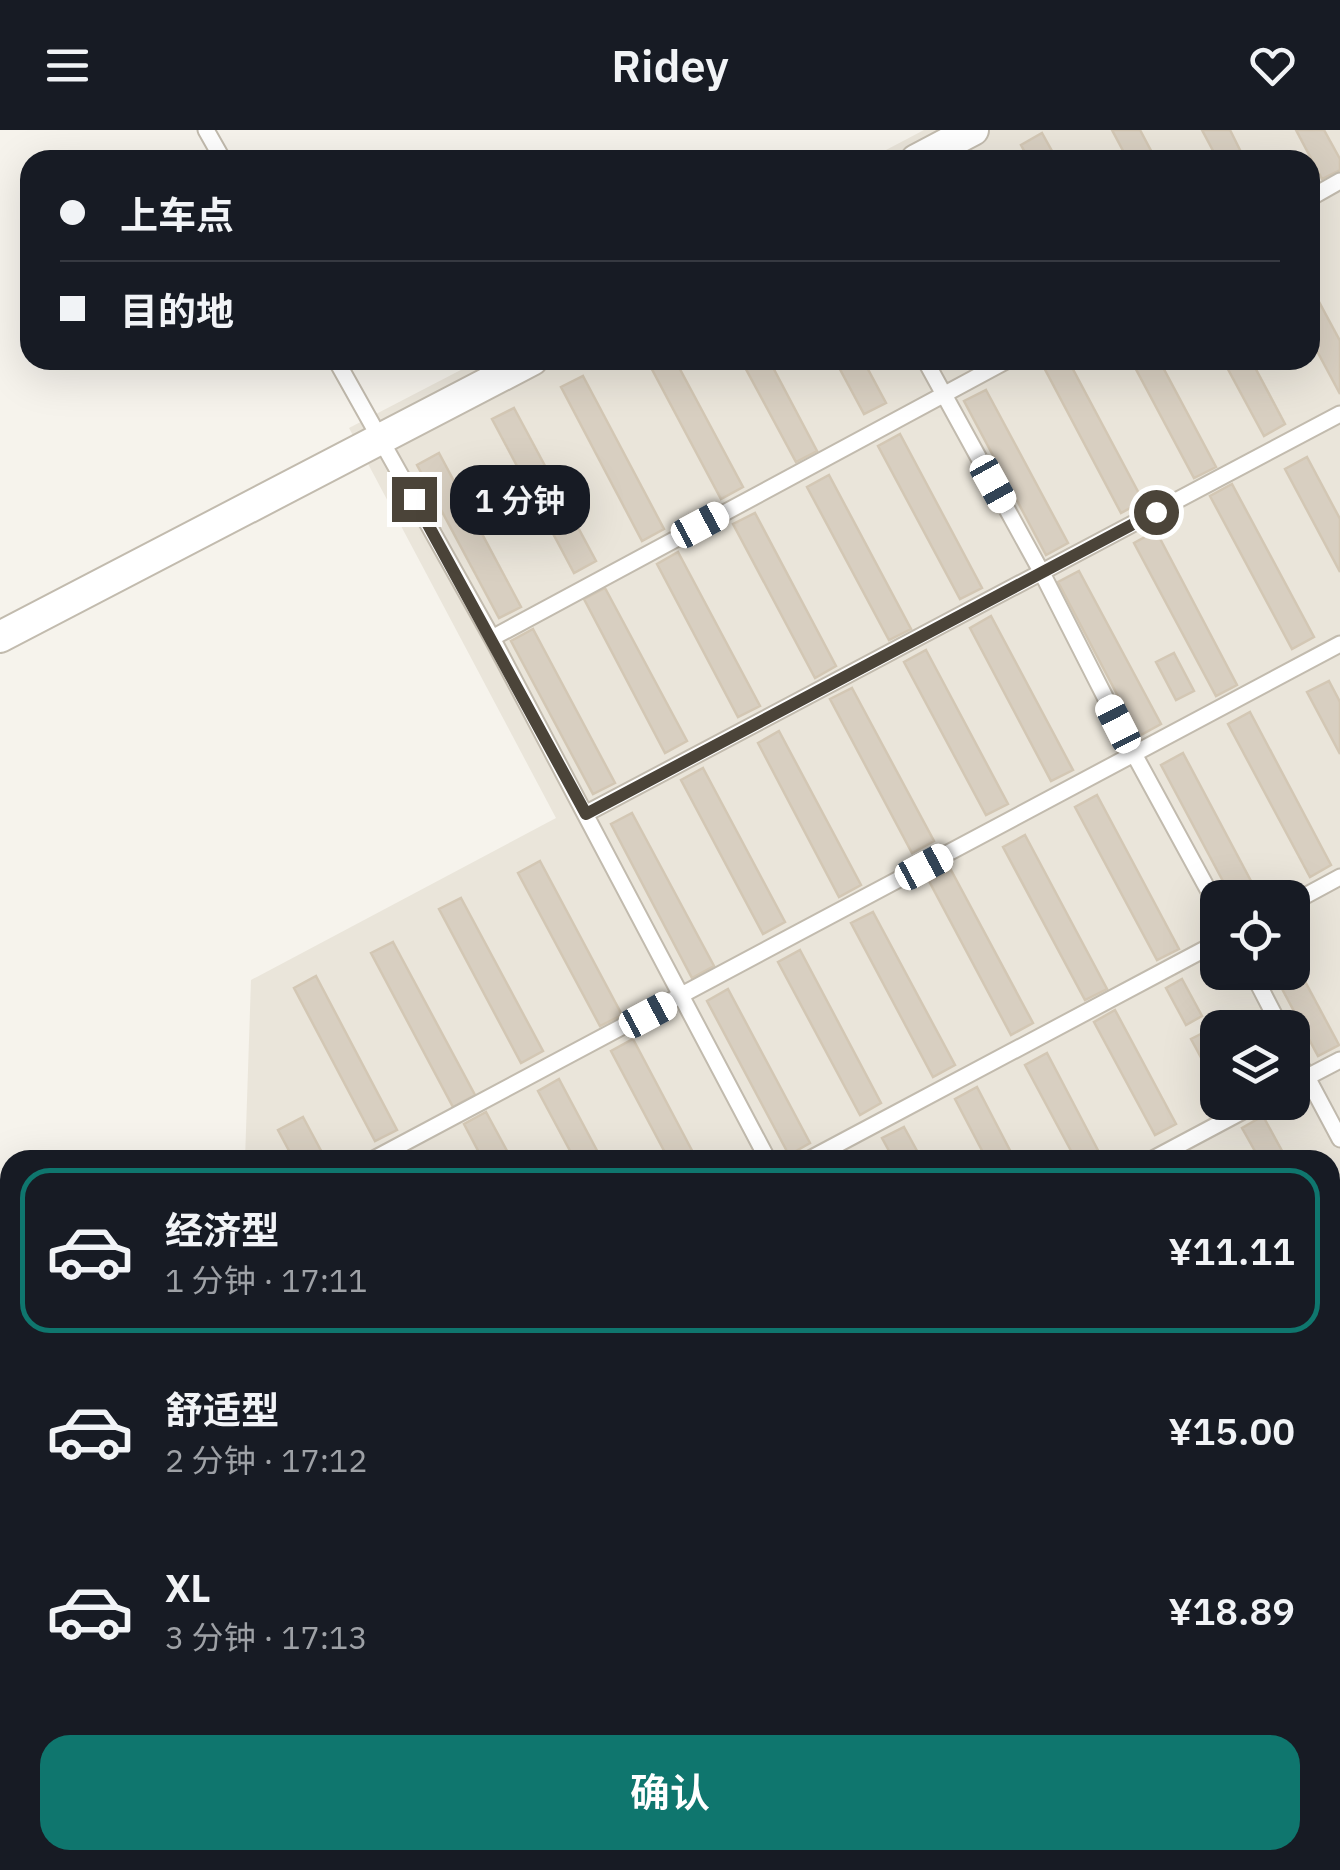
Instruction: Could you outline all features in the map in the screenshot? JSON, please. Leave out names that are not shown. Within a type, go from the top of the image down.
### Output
[{"type":"street","points":[[935,150],[974,130]]},
{"type":"street","points":[[0,637],[513,370]]},
{"type":"lane","points":[[342,370],[492,638],[763,1150]]},
{"type":"lane","points":[[931,370],[1203,880]]},
{"type":"lane","points":[[492,638],[989,370]]},
{"type":"lane","points":[[586,814],[1340,414]]},
{"type":"lane","points":[[391,1150],[1340,644]]},
{"type":"lane","points":[[1310,893],[1340,877]]},
{"type":"lane","points":[[827,1150],[1200,952]]},
{"type":"lane","points":[[1310,1076],[1340,1060]]},
{"type":"lane","points":[[1310,1096],[1340,1139]]},
{"type":"lane","points":[[1170,1150],[1226,1120]]},
{"type":"shaded area","points":[[924,130],[1340,130],[1340,1150],[245,1150],[251,980],[556,818],[349,428],[461,370],[1320,370],[1320,150],[886,150]]},
{"type":"building","points":[[1112,130],[1140,130],[1151,150],[1123,150]]},
{"type":"building","points":[[1202,130],[1230,130],[1240,150],[1213,150]]},
{"type":"building","points":[[1296,130],[1324,130],[1340,159],[1340,170],[1322,179],[1320,150],[1307,150]]},
{"type":"building","points":[[1042,133],[1051,150],[1024,150],[1021,145]]},
{"type":"building","points":[[1320,304],[1340,341],[1340,394],[1320,357]]},
{"type":"building","points":[[652,370],[680,370],[743,487],[721,499]]},
{"type":"building","points":[[746,370],[774,370],[817,451],[796,462]]},
{"type":"building","points":[[840,370],[868,370],[886,403],[864,414]]},
{"type":"building","points":[[1045,370],[1073,370],[1143,501],[1121,513]]},
{"type":"building","points":[[1136,370],[1164,370],[1216,467],[1194,478]]},
{"type":"building","points":[[1228,370],[1256,370],[1285,424],[1264,436]]},
{"type":"building","points":[[583,376],[664,529],[642,541],[561,387]]},
{"type":"building","points":[[986,390],[1068,543],[1046,555],[964,401]]},
{"type":"building","points":[[514,408],[596,561],[574,573],[492,419]]},
{"type":"building","points":[[900,434],[982,588],[960,599],[878,446]]},
{"type":"building","points":[[439,453],[521,607],[499,618],[417,465]]},
{"type":"building","points":[[1307,457],[1340,519],[1340,572],[1285,469]]},
{"type":"building","points":[[829,475],[911,629],[889,640],[807,487]]},
{"type":"building","points":[[1232,484],[1314,637],[1292,649],[1210,496]]},
{"type":"building","points":[[755,513],[836,666],[815,678],[733,524]]},
{"type":"building","points":[[1156,531],[1237,685],[1216,696],[1134,543]]},
{"type":"building","points":[[678,552],[760,706],[738,717],[657,564]]},
{"type":"building","points":[[1079,571],[1161,724],[1139,736],[1058,582]]},
{"type":"building","points":[[605,588],[687,741],[665,753],[584,599]]},
{"type":"building","points":[[991,616],[1073,770],[1051,781],[970,628]]},
{"type":"building","points":[[533,629],[615,783],[593,794],[511,641]]},
{"type":"building","points":[[926,650],[1008,804],[986,815],[904,662]]},
{"type":"building","points":[[1174,653],[1194,691],[1176,700],[1156,662]]},
{"type":"building","points":[[1329,681],[1340,702],[1340,754],[1307,692]]},
{"type":"building","points":[[852,688],[934,841],[912,853],[830,699]]},
{"type":"building","points":[[1250,712],[1331,865],[1310,877],[1228,724]]},
{"type":"building","points":[[779,731],[861,885],[839,897],[758,743]]},
{"type":"building","points":[[1183,753],[1250,880],[1222,880],[1161,765]]},
{"type":"building","points":[[703,768],[785,922],[763,934],[681,780]]},
{"type":"building","points":[[1097,795],[1179,949],[1157,960],[1075,807]]},
{"type":"building","points":[[632,813],[714,966],[692,978],[611,824]]},
{"type":"building","points":[[1025,835],[1107,989],[1085,1000],[1003,847]]},
{"type":"building","points":[[540,861],[622,1015],[600,1026],[518,873]]},
{"type":"building","points":[[951,870],[1033,1023],[1011,1035],[929,881]]},
{"type":"building","points":[[461,898],[543,1051],[521,1063],[439,909]]},
{"type":"building","points":[[873,912],[955,1065],[933,1077],[851,923]]},
{"type":"building","points":[[393,942],[475,1095],[453,1107],[371,953]]},
{"type":"building","points":[[800,950],[881,1103],[860,1115],[778,962]]},
{"type":"building","points":[[316,976],[397,1130],[375,1141],[294,988]]},
{"type":"building","points":[[1182,979],[1200,1017],[1186,1025],[1166,988]]},
{"type":"building","points":[[728,989],[810,1143],[798,1150],[786,1150],[707,1001]]},
{"type":"building","points":[[1283,990],[1310,990],[1339,1045],[1318,1056],[1310,1041],[1310,1010],[1293,1010]]},
{"type":"building","points":[[1115,1010],[1176,1124],[1155,1135],[1094,1022]]},
{"type":"building","points":[[1200,1034],[1200,1056],[1191,1039]]},
{"type":"building","points":[[633,1039],[692,1150],[664,1150],[611,1051]]},
{"type":"building","points":[[1047,1053],[1098,1150],[1071,1150],[1025,1065]]},
{"type":"building","points":[[559,1079],[597,1150],[570,1150],[538,1091]]},
{"type":"building","points":[[977,1087],[1010,1150],[982,1150],[955,1099]]},
{"type":"building","points":[[486,1112],[507,1150],[478,1150],[464,1124]]},
{"type":"building","points":[[303,1117],[321,1150],[289,1150],[278,1130]]},
{"type":"building","points":[[1265,1120],[1282,1150],[1254,1150],[1242,1128]]},
{"type":"building","points":[[904,1127],[917,1150],[889,1150],[882,1138]]},
{"type":"route","points":[[414,499],[586,814],[1156,512]]}]
